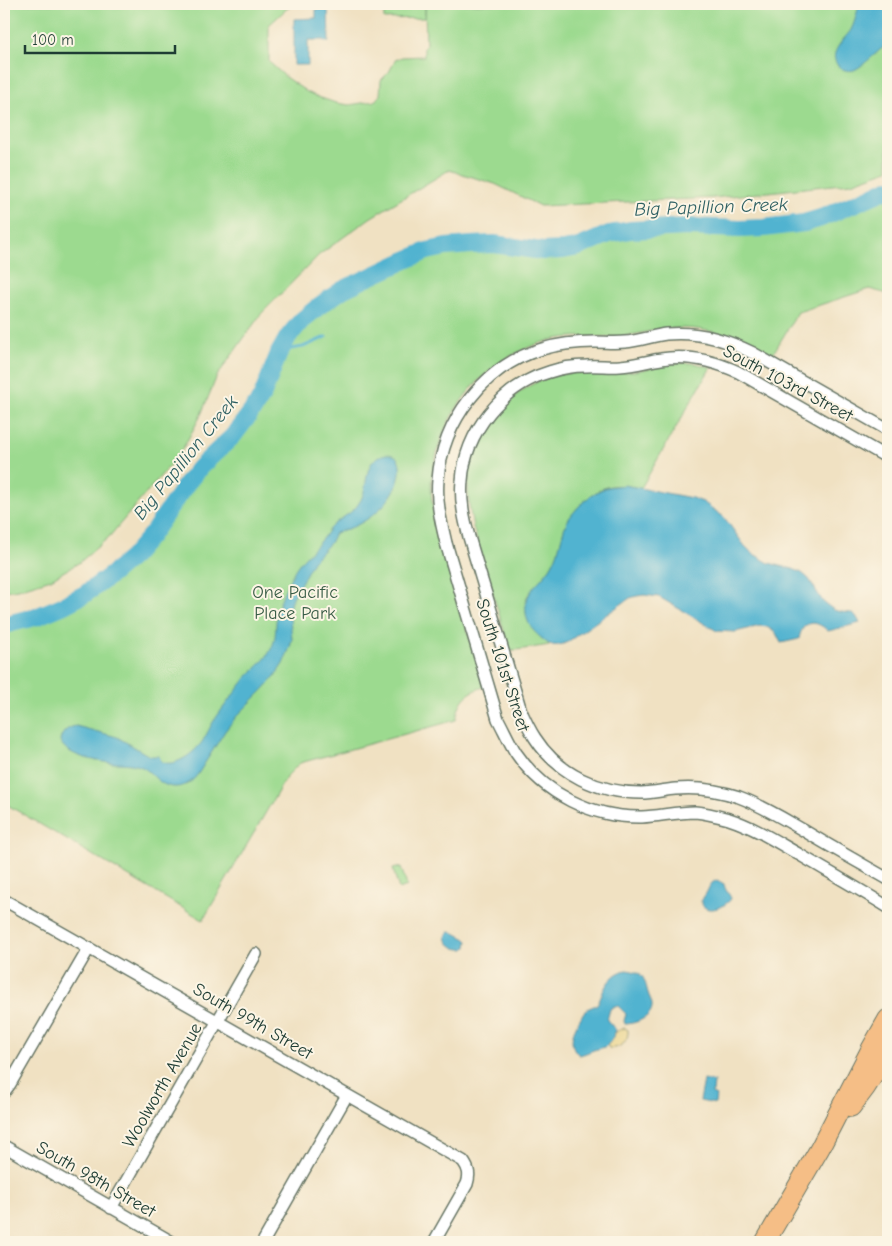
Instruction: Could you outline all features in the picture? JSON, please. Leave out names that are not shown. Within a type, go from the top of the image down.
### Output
[{"type":"main road","points":[[765,1242],[820,1148],[888,1019]]},
{"type":"main road","points":[[820,1148],[866,1087],[888,1052]]},
{"type":"street","name":"South 103rd Street","points":[[458,416],[476,391],[492,376],[512,362],[535,352],[554,346],[584,342],[625,342],[652,336],[680,334],[710,337],[738,345],[888,430]]},
{"type":"street","name":"South 103rd Street","points":[[479,427],[494,407],[510,392],[528,380],[548,372],[572,367],[634,364],[672,357],[696,358],[714,362],[738,372],[888,458]]},
{"type":"street","name":"South 101st Street","points":[[458,416],[441,460],[437,492],[440,520],[498,719],[506,737],[528,768],[557,793],[593,810],[641,817],[697,812],[714,815],[744,825],[888,906]]},
{"type":"street","name":"South 101st Street","points":[[479,427],[467,454],[462,476],[461,493],[464,516],[490,611],[500,638],[521,711],[536,739],[546,752],[557,764],[570,773],[584,781],[609,790],[641,793],[698,788],[719,791],[739,798],[780,817],[888,879]]},
{"type":"street","name":"South 99th Street","points":[[4,900],[462,1161],[467,1166],[469,1173],[467,1184],[434,1242]]},
{"type":"street","points":[[4,1092],[89,948]]},
{"type":"street","name":"Woolworth Avenue","points":[[111,1208],[256,954]]},
{"type":"street","points":[[263,1242],[347,1095]]},
{"type":"street","name":"South 98th Street","points":[[4,1146],[172,1242]]},
{"type":"green space","points":[[4,4],[292,4],[269,25],[269,62],[288,79],[307,92],[336,103],[349,105],[375,101],[380,95],[381,80],[389,72],[396,59],[424,56],[424,47],[426,46],[425,4],[888,4],[888,170],[851,183],[713,198],[540,206],[495,184],[449,170],[370,218],[319,255],[261,314],[217,376],[200,417],[181,452],[109,537],[80,562],[51,579],[18,589],[4,591]]},
{"type":"green space","points":[[371,4],[425,4],[425,18],[384,19],[384,11],[371,11]]},
{"type":"green space","name":"One Pacific Place Park","points":[[888,189],[888,294],[869,289],[798,312],[771,357],[733,338],[693,329],[664,329],[618,337],[567,337],[530,347],[510,357],[492,369],[476,384],[462,400],[450,419],[441,439],[433,470],[431,487],[438,531],[484,687],[472,692],[464,699],[456,720],[300,763],[287,776],[203,920],[4,803],[4,625],[46,612],[66,603],[103,581],[120,567],[157,527],[193,474],[242,426],[260,399],[280,349],[294,329],[311,312],[340,291],[402,261],[448,247],[496,244],[535,250],[559,250],[577,247],[612,234],[640,229],[680,226],[737,229],[802,224],[826,216]]},
{"type":"green space","points":[[677,363],[694,363],[711,367],[641,488],[619,485],[601,489],[578,507],[570,518],[553,563],[526,600],[526,612],[529,622],[542,639],[550,645],[510,651],[473,527],[469,503],[468,478],[471,462],[483,431],[493,417],[517,394],[546,378],[575,373],[631,371]]},
{"type":"green space","points":[[401,867],[407,886],[399,889],[393,869]]},
{"type":"sand","points":[[625,1028],[628,1030],[628,1034],[623,1044],[616,1048],[609,1048],[607,1045],[614,1034]]},
{"type":"water","points":[[859,4],[888,4],[888,44],[858,68],[850,71],[839,67],[835,61],[835,53],[851,30]]},
{"type":"water","points":[[316,9],[328,9],[329,42],[308,40],[308,65],[294,65],[294,19],[316,18]]},
{"type":"water","points":[[387,454],[396,457],[400,465],[400,474],[393,492],[381,508],[365,521],[352,528],[335,533],[330,543],[313,561],[291,601],[289,609],[292,639],[283,664],[264,689],[236,717],[198,774],[188,784],[175,787],[167,786],[141,766],[91,759],[69,751],[64,746],[60,741],[63,733],[76,726],[117,737],[146,754],[159,756],[161,761],[166,763],[183,759],[194,751],[202,742],[225,705],[263,662],[272,647],[275,639],[280,602],[296,568],[331,527],[357,506],[363,496],[369,467],[373,461]]},
{"type":"water","points":[[624,485],[692,498],[703,502],[724,517],[752,553],[769,563],[802,573],[809,579],[823,602],[834,610],[852,613],[860,623],[828,631],[819,625],[810,623],[803,628],[799,639],[781,643],[776,633],[767,627],[760,626],[735,632],[717,631],[659,597],[644,595],[630,598],[566,643],[554,645],[548,643],[534,631],[529,623],[526,613],[528,597],[554,561],[566,524],[577,508],[600,490],[607,487]]},
{"type":"water","points":[[717,880],[724,884],[731,899],[715,909],[706,908],[701,901],[711,885]]},
{"type":"water","points":[[451,931],[468,941],[465,949],[456,948],[449,943],[446,937]]},
{"type":"water","points":[[626,970],[640,974],[644,980],[652,1004],[650,1013],[634,1023],[625,1024],[626,1014],[618,1006],[614,1006],[610,1009],[607,1020],[616,1030],[610,1042],[602,1048],[579,1055],[575,1051],[572,1042],[575,1028],[585,1011],[597,1004],[611,979],[618,973]]},
{"type":"water","points":[[704,1080],[714,1082],[712,1094],[716,1096],[715,1104],[700,1101]]},
{"type":"waterway","name":"Big Papillion Creek","points":[[4,625],[38,616],[85,594],[132,557],[151,535],[200,467],[233,436],[255,407],[262,396],[279,353],[288,337],[301,321],[342,290],[427,251],[446,247],[494,244],[542,251],[563,250],[579,247],[609,234],[630,230],[687,227],[740,229],[804,223],[821,218],[888,189]]},
{"type":"waterway","points":[[279,353],[303,347],[326,337]]}]
